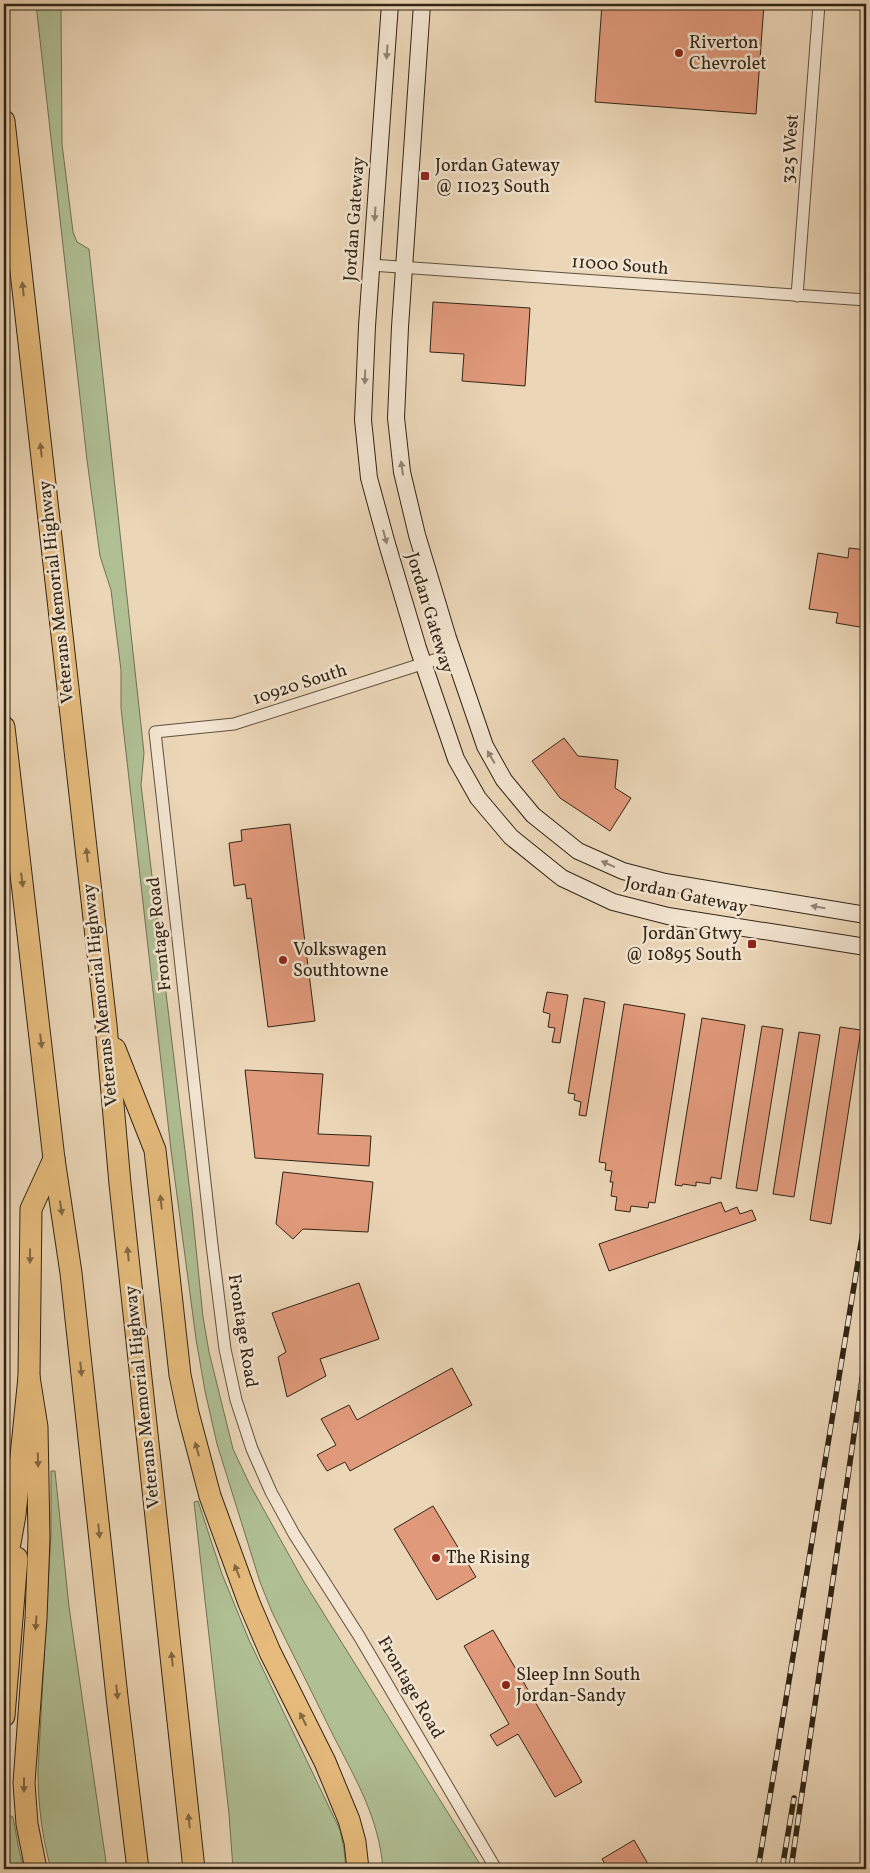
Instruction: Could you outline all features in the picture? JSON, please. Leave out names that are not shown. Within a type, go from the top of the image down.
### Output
[{"type":"highway","name":"Veterans Memorial Highway","points":[[4,121],[106,1025],[120,1184],[194,1869]]},
{"type":"highway","points":[[4,727],[54,1160],[71,1274],[138,1869]]},
{"type":"highway","points":[[106,1025],[155,1150],[180,1375],[210,1496],[249,1603],[270,1652],[325,1762],[349,1820],[355,1842],[358,1869]]},
{"type":"highway","points":[[4,1577],[15,1515],[29,1377],[32,1209],[54,1160]]},
{"type":"highway","points":[[29,1377],[37,1427],[40,1521],[36,1618],[24,1783],[27,1824],[36,1869]]},
{"type":"highway","points":[[4,1716],[17,1558],[15,1515]]},
{"type":"highway","points":[[325,1762],[360,1815],[366,1834],[371,1869]]},
{"type":"main road","name":"Jordan Gateway","points":[[390,4],[371,266],[363,420],[369,478],[387,544],[456,759],[478,798],[511,837],[562,878],[613,902],[668,916],[866,947]]},
{"type":"main road","name":"Jordan Gateway","points":[[422,4],[396,418],[402,472],[417,535],[453,654],[485,746],[504,780],[533,815],[578,851],[623,871],[665,882],[866,916]]},
{"type":"street","name":"325 West","points":[[797,296],[819,4]]},
{"type":"street","name":"11000 South","points":[[371,266],[866,300]]},
{"type":"street","name":"10920 South","points":[[154,732],[234,724],[453,654]]},
{"type":"street","name":"Frontage Road","points":[[154,732],[212,1245],[225,1349],[236,1400],[252,1449],[294,1534],[359,1636],[496,1869]]},
{"type":"green space","points":[[36,4],[61,4],[62,144],[73,232],[77,242],[89,249],[144,753],[141,785],[192,1209],[203,1317],[209,1352],[233,1449],[249,1483],[304,1582],[483,1869],[383,1869],[377,1833],[365,1800],[272,1612],[260,1582],[217,1444],[196,1339],[171,1150],[121,708],[121,670],[111,590],[100,556],[87,460]]},
{"type":"green space","points":[[51,1471],[55,1471],[69,1607],[107,1869],[51,1869],[41,1820],[38,1770],[51,1533]]},
{"type":"green space","points":[[198,1501],[222,1574],[249,1640],[340,1830],[346,1869],[233,1869],[229,1814],[194,1502]]},
{"type":"green space","points":[[8,1815],[13,1817],[24,1869],[4,1869]]},
{"type":"building","name":"Riverton Chevrolet","points":[[602,4],[764,4],[756,114],[595,102]]},
{"type":"building","points":[[433,302],[530,308],[525,386],[462,381],[464,354],[430,352]]},
{"type":"building","points":[[849,548],[866,550],[866,628],[836,623],[838,613],[809,609],[818,553],[848,558]]},
{"type":"building","points":[[564,738],[578,756],[618,760],[615,788],[631,798],[610,831],[560,798],[532,761]]},
{"type":"building","name":"Volkswagen Southtowne","points":[[290,824],[315,1021],[268,1027],[251,898],[247,899],[245,884],[234,886],[229,843],[242,841],[241,830]]},
{"type":"building","points":[[547,992],[568,995],[560,1043],[552,1042],[555,1028],[548,1027],[550,1014],[543,1012]]},
{"type":"building","points":[[584,998],[605,1002],[586,1116],[579,1115],[581,1102],[574,1100],[575,1094],[568,1093]]},
{"type":"building","points":[[624,1004],[685,1014],[655,1203],[649,1202],[648,1208],[631,1206],[630,1212],[615,1210],[617,1197],[611,1196],[613,1182],[610,1182],[612,1171],[605,1170],[606,1163],[599,1162]]},
{"type":"building","points":[[702,1018],[745,1025],[721,1179],[711,1177],[710,1184],[696,1182],[696,1186],[683,1184],[682,1186],[675,1185]]},
{"type":"building","points":[[762,1026],[783,1029],[757,1191],[736,1188]]},
{"type":"building","points":[[840,1027],[861,1030],[831,1224],[810,1220]]},
{"type":"building","points":[[799,1032],[820,1035],[794,1197],[773,1194]]},
{"type":"building","points":[[245,1070],[323,1074],[318,1134],[371,1136],[369,1166],[255,1158]]},
{"type":"building","points":[[283,1172],[373,1182],[368,1232],[303,1229],[293,1239],[276,1224]]},
{"type":"building","points":[[721,1202],[725,1212],[737,1207],[740,1214],[752,1210],[756,1220],[609,1271],[599,1244]]},
{"type":"building","points":[[359,1283],[379,1339],[320,1359],[326,1376],[287,1397],[278,1357],[286,1352],[272,1313]]},
{"type":"building","points":[[452,1368],[472,1405],[350,1471],[345,1462],[327,1471],[317,1455],[336,1445],[321,1419],[349,1405],[357,1420]]},
{"type":"building","points":[[433,1506],[476,1577],[437,1600],[394,1529]]},
{"type":"building","name":"Sleep Inn South Jordan-Sandy","points":[[493,1630],[582,1782],[555,1797],[518,1734],[497,1746],[490,1735],[509,1724],[464,1646]]},
{"type":"building","points":[[634,1840],[651,1869],[608,1869],[602,1859]]},
{"type":"railway","points":[[758,1869],[866,1213]]},
{"type":"railway","points":[[791,1869],[866,1352]]},
{"type":"railway","points":[[782,1869],[794,1798]]},
{"type":"place","name":"Riverton Chevrolet","points":[[679,53]]},
{"type":"place","name":"Jordan Gateway @ 11023 South","points":[[425,176]]},
{"type":"place","name":"Jordan Gtwy @ 10895 South","points":[[752,944]]},
{"type":"place","name":"Volkswagen Southtowne","points":[[283,960]]},
{"type":"place","name":"The Rising","points":[[436,1558]]},
{"type":"place","name":"Sleep Inn South Jordan-Sandy","points":[[506,1685]]}]
